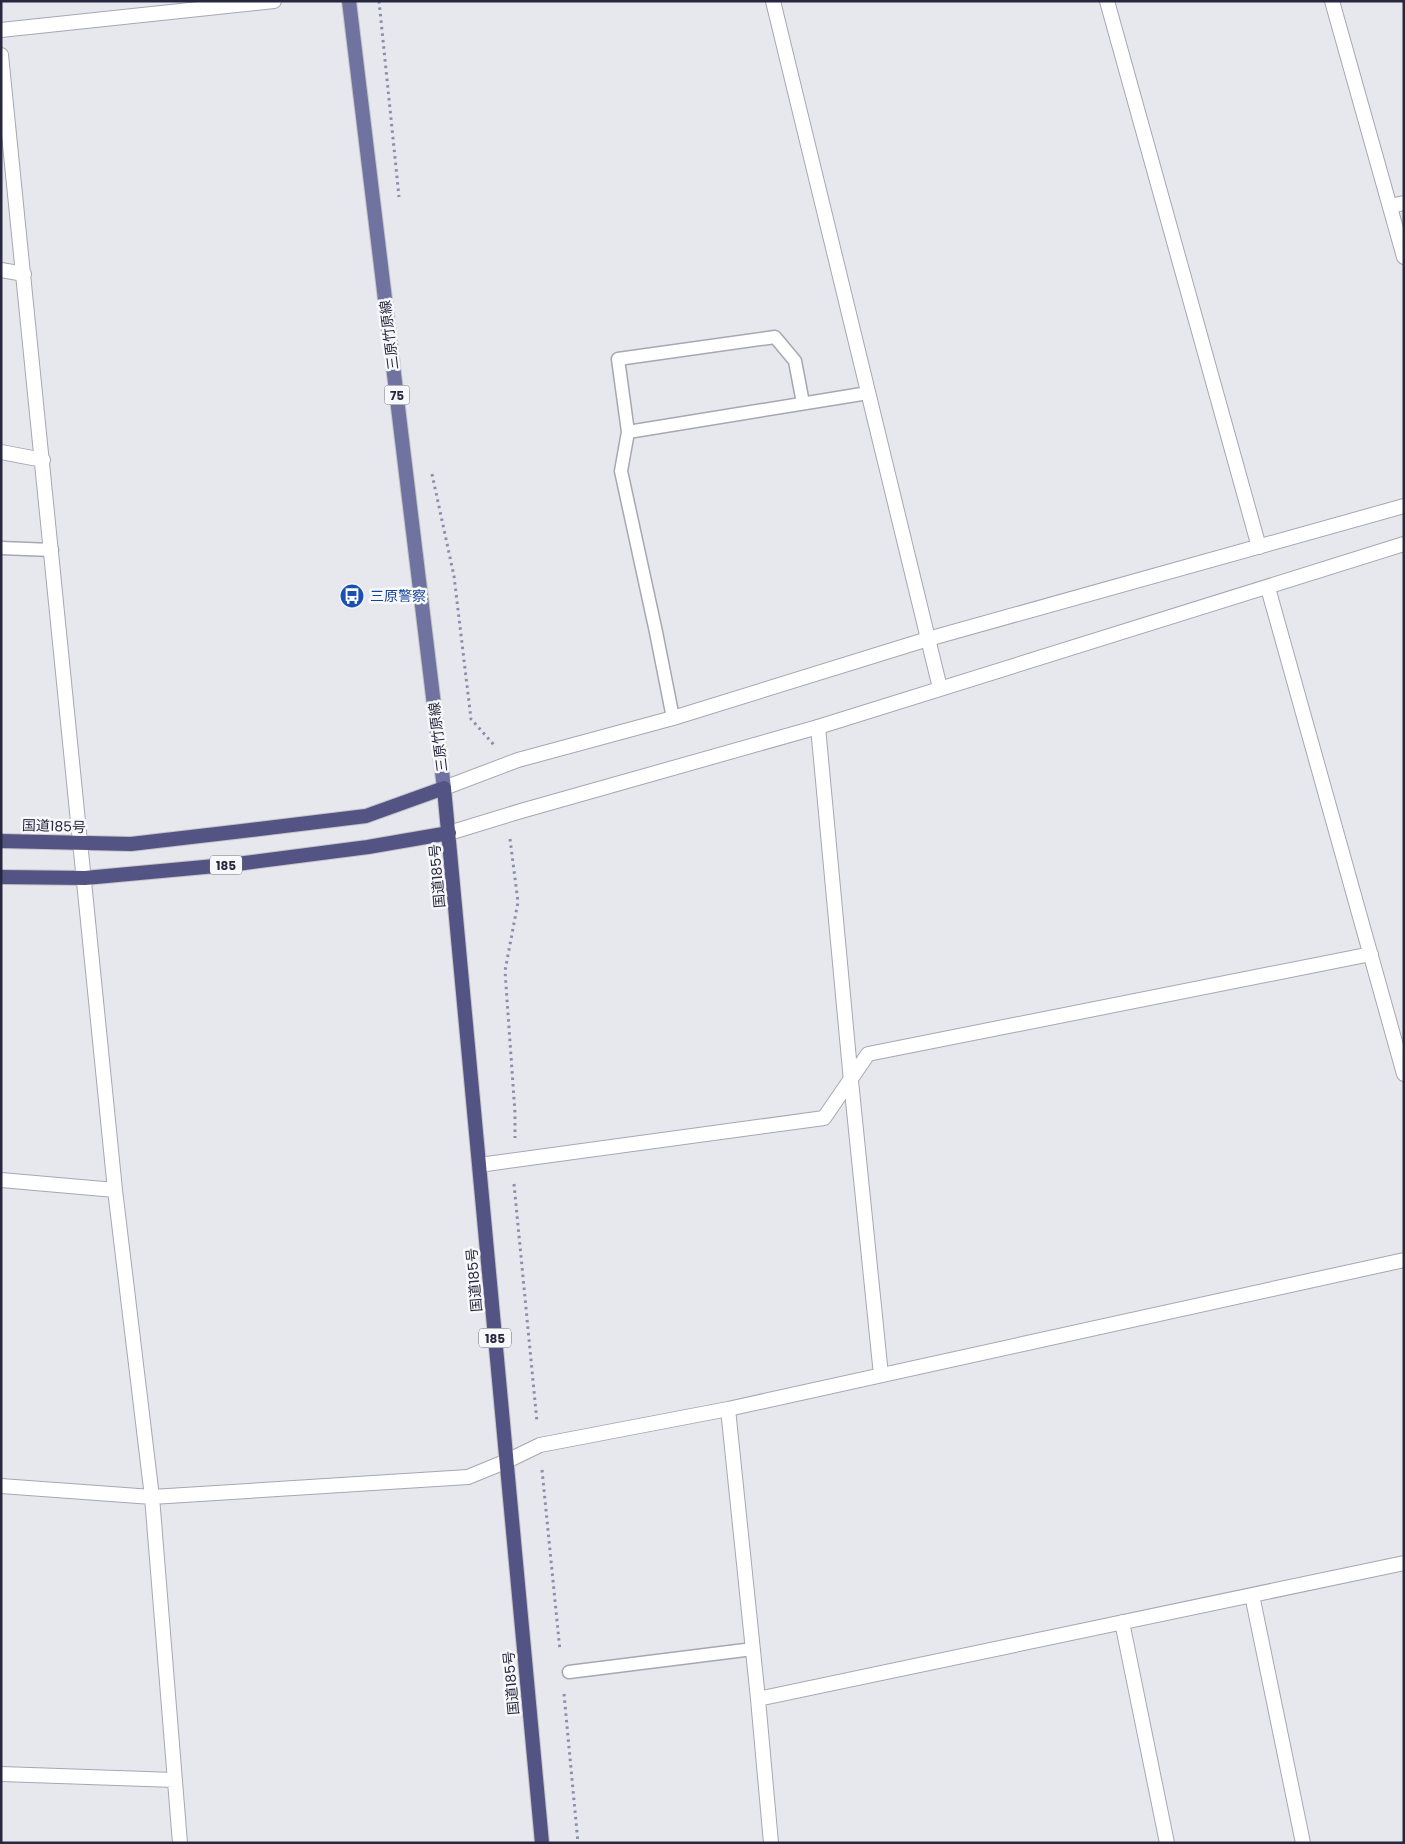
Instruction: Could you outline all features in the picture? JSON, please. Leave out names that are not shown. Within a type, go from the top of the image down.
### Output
[{"type":"highway","name":"国道185号","points":[[1,840],[131,844],[366,816],[444,788],[542,1843]]},
{"type":"highway","name":"国道185号","points":[[1,877],[85,878],[236,864],[368,847],[449,833]]},
{"type":"main road","name":"三原竹原線","points":[[349,1],[444,788]]},
{"type":"street","points":[[1,30],[274,1]]},
{"type":"street","points":[[773,1],[940,688]]},
{"type":"street","points":[[1107,1],[1259,547]]},
{"type":"street","points":[[1332,1],[1404,257]]},
{"type":"street","points":[[1,55],[115,1190],[152,1497],[180,1843]]},
{"type":"street","points":[[1390,206],[1404,202]]},
{"type":"street","points":[[1,270],[24,274]]},
{"type":"street","points":[[1,452],[43,460]]},
{"type":"street","points":[[444,788],[518,760],[673,718],[928,639],[1404,506]]},
{"type":"street","points":[[449,833],[818,727],[1404,544]]},
{"type":"street","points":[[1268,588],[1404,1074]]},
{"type":"street","points":[[818,727],[881,1375]]},
{"type":"street","points":[[479,1165],[824,1118],[868,1054],[1371,954]]},
{"type":"street","points":[[1,1180],[115,1190]]},
{"type":"street","points":[[1,1486],[152,1497],[468,1477],[540,1445],[728,1409],[1404,1260]]},
{"type":"street","points":[[728,1409],[771,1843]]},
{"type":"street","points":[[758,1699],[1404,1563]]},
{"type":"street","points":[[1252,1595],[1303,1843]]},
{"type":"street","points":[[1122,1622],[1167,1843]]},
{"type":"street","points":[[1,1774],[175,1780]]},
{"type":"lane","points":[[673,718],[621,471],[628,432],[618,359],[775,337],[795,360],[803,403]]},
{"type":"lane","points":[[628,432],[868,392]]},
{"type":"lane","points":[[1,548],[52,550]]},
{"type":"lane","points":[[569,1672],[753,1649]]},
{"type":"path","points":[[379,1],[400,207]]},
{"type":"path","points":[[431,470],[454,576],[471,719],[498,750],[501,767]]},
{"type":"path","points":[[507,815],[518,902],[506,971],[515,1113],[513,1176],[560,1654]]},
{"type":"path","points":[[564,1694],[578,1843]]},
{"type":"place","name":"三原警察","points":[[352,596]]}]
